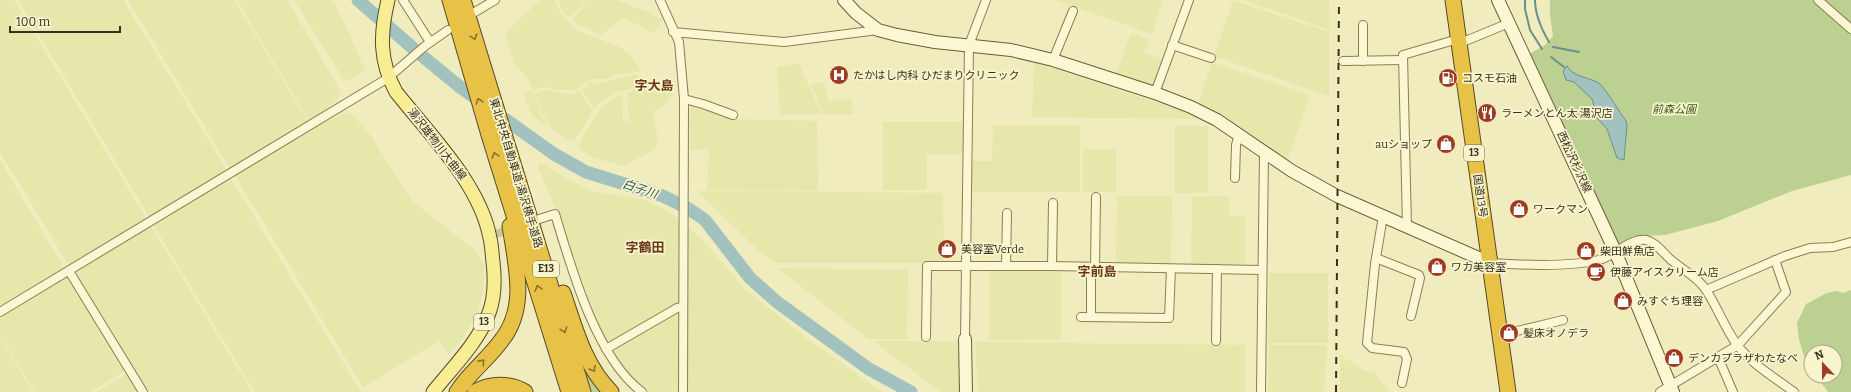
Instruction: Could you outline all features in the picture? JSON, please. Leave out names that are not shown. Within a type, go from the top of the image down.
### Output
[{"type":"highway","name":"東北中央自動車道;湯沢横手道路","points":[[450,0],[489,135],[569,392]]},
{"type":"highway","name":"東北中央自動車道;湯沢横手道路","points":[[463,0],[583,392]]},
{"type":"highway","name":"国道13号","points":[[1453,0],[1508,392]]},
{"type":"highway","points":[[514,163],[587,358],[598,378],[611,392]]},
{"type":"highway","points":[[457,392],[502,341],[511,327],[517,311],[518,274],[502,174]]},
{"type":"highway","points":[[475,392],[482,388],[505,385],[520,388],[525,392]]},
{"type":"main road","name":"湯沢雄物川大曲線","points":[[387,1],[382,41],[388,78],[396,92],[465,179],[493,236],[493,294],[489,313],[478,335],[433,392]]},
{"type":"street","points":[[402,0],[428,44]]},
{"type":"street","points":[[475,12],[495,0]]},
{"type":"street","points":[[660,0],[673,32],[679,42],[684,99],[682,392]]},
{"type":"street","points":[[844,0],[856,13],[878,30]]},
{"type":"street","points":[[966,392],[969,45],[986,0]]},
{"type":"street","points":[[1155,93],[1188,0]]},
{"type":"street","name":"西松沢杉沢線","points":[[1498,0],[1615,251],[1667,390]]},
{"type":"street","points":[[1818,0],[1851,29]]},
{"type":"street","points":[[1053,60],[1073,11]]},
{"type":"street","points":[[1407,227],[1403,55],[1458,41],[1509,23]]},
{"type":"street","points":[[1362,60],[1363,25]]},
{"type":"street","points":[[0,312],[388,78],[428,44],[448,30]]},
{"type":"street","points":[[673,32],[784,42],[878,30],[935,42],[1011,50],[1053,60],[1155,93],[1204,113],[1217,120],[1292,171],[1337,196],[1490,263],[1512,264],[1601,260],[1615,251],[1635,242],[1646,240],[1657,246],[1669,259],[1697,279],[1706,290],[1738,345],[1759,367],[1794,392]]},
{"type":"street","points":[[1172,45],[1211,58]]},
{"type":"street","points":[[1343,61],[1403,60]]},
{"type":"street","points":[[684,99],[704,104],[733,115]]},
{"type":"street","points":[[1235,178],[1236,145],[1239,135]]},
{"type":"street","points":[[1261,392],[1264,153]]},
{"type":"street","points":[[1091,317],[1096,197]]},
{"type":"street","points":[[1052,266],[1053,203]]},
{"type":"street","points":[[1006,266],[1007,213]]},
{"type":"street","points":[[536,220],[555,214],[571,268],[598,335],[623,374],[642,392]]},
{"type":"street","points":[[1383,216],[1376,258],[1367,343],[1372,348],[1404,352],[1407,359],[1402,383]]},
{"type":"street","points":[[1706,290],[1775,260],[1810,248],[1833,247],[1851,242]]},
{"type":"street","points":[[1376,258],[1419,275],[1420,278],[1412,316]]},
{"type":"street","points":[[1667,390],[1738,345],[1786,292],[1775,260]]},
{"type":"street","points":[[926,337],[927,266],[1052,266],[1262,270]]},
{"type":"street","points":[[1081,317],[1169,318],[1171,269]]},
{"type":"street","points":[[1216,341],[1217,269]]},
{"type":"street","points":[[69,270],[143,392]]},
{"type":"street","points":[[606,349],[677,308],[683,307]]},
{"type":"street","points":[[1500,335],[1563,320]]},
{"type":"street","points":[[1718,358],[1733,392]]},
{"type":"green space","points":[[0,0],[14,0],[147,220],[70,267],[0,152]]},
{"type":"green space","points":[[18,0],[123,0],[228,172],[150,218]]},
{"type":"green space","points":[[128,0],[234,0],[309,123],[231,170]]},
{"type":"green space","points":[[237,0],[287,0],[340,90],[339,97],[326,110],[310,122]]},
{"type":"green space","points":[[294,0],[330,0],[336,6],[365,71],[345,82]]},
{"type":"green space","points":[[540,0],[555,0],[561,14],[576,30],[622,48],[632,57],[641,71],[614,76],[608,79],[591,79],[576,90],[557,90],[545,87],[533,90],[528,79],[515,65],[505,33]]},
{"type":"green space","points":[[558,0],[584,0],[579,9],[570,17],[564,14]]},
{"type":"green space","points":[[587,0],[616,0],[648,12],[663,20],[653,33],[624,18],[600,35],[579,25],[572,19],[582,10],[583,3]]},
{"type":"green space","points":[[1055,0],[1163,0],[1152,34]]},
{"type":"green space","points":[[1233,0],[1329,32],[1329,96],[1214,56]]},
{"type":"green space","points":[[1243,0],[1329,0],[1330,30]]},
{"type":"green space","name":"前森公園","points":[[1550,0],[1851,0],[1851,175],[1792,191],[1718,221],[1665,235],[1645,236],[1617,247],[1529,54],[1545,45],[1553,36],[1550,15]]},
{"type":"green space","points":[[1131,33],[1149,40],[1144,53],[1165,60],[1154,90],[1115,76]]},
{"type":"green space","points":[[1034,62],[1183,111],[1198,119],[1032,117]]},
{"type":"green space","points":[[1212,62],[1310,95],[1287,161],[1210,108],[1198,104]]},
{"type":"green space","points":[[799,63],[821,114],[780,114],[777,67]]},
{"type":"green space","points":[[637,74],[641,86],[617,92],[600,102],[594,109],[582,90],[591,81],[596,84]]},
{"type":"green space","points":[[824,82],[829,102],[851,98],[853,114],[823,114],[811,84]]},
{"type":"green space","points":[[650,85],[674,94],[664,105],[653,112],[658,140],[657,146],[652,151],[623,166],[594,158],[577,147],[601,107],[622,94],[623,121],[629,122],[627,93]]},
{"type":"green space","points":[[532,90],[540,113],[547,126],[534,117],[530,112],[524,94]]},
{"type":"green space","points":[[544,90],[569,94],[580,92],[592,111],[582,131],[574,139],[569,140],[557,133],[541,111],[534,93]]},
{"type":"green space","points":[[690,104],[739,119],[817,121],[818,191],[707,190],[709,149],[690,150]]},
{"type":"green space","points":[[350,112],[371,136],[411,200],[477,252],[484,264],[484,289],[479,309],[463,339],[448,355],[439,341],[363,387],[234,174],[320,124]]},
{"type":"green space","points":[[883,122],[963,122],[963,154],[927,154],[927,190],[883,190]]},
{"type":"green space","points":[[993,125],[1080,125],[1080,192],[970,192],[970,161],[992,161]]},
{"type":"green space","points":[[1175,126],[1208,126],[1208,193],[1175,193]]},
{"type":"green space","points":[[1083,149],[1116,149],[1116,192],[1083,192]]},
{"type":"green space","points":[[0,160],[65,270],[0,308]]},
{"type":"green space","points":[[541,163],[567,179],[592,191],[646,200],[670,213],[700,237],[744,288],[801,334],[882,392],[649,392],[644,390],[624,371],[604,341],[557,212],[538,167]]},
{"type":"green space","points":[[230,177],[361,392],[255,392],[153,224]]},
{"type":"green space","points":[[697,191],[943,193],[944,263],[776,263],[761,253]]},
{"type":"green space","points":[[1117,196],[1172,196],[1171,265],[1116,265]]},
{"type":"green space","points":[[1192,196],[1229,196],[1229,216],[1245,216],[1245,264],[1191,264]]},
{"type":"green space","points":[[150,225],[252,392],[146,392],[73,272]]},
{"type":"green space","points":[[778,268],[908,270],[907,339],[868,339]]},
{"type":"green space","points":[[989,271],[1061,271],[1061,340],[989,340]]},
{"type":"green space","points":[[1269,273],[1328,273],[1328,343],[1268,343]]},
{"type":"green space","points":[[68,275],[126,370],[91,392],[35,392],[0,335],[0,316]]},
{"type":"green space","points":[[1851,290],[1851,392],[1828,392],[1822,384],[1843,384],[1843,344],[1803,344],[1803,353],[1799,340],[1797,323],[1806,304],[1827,293],[1837,291],[1843,293]]},
{"type":"green space","points":[[0,337],[33,392],[0,392]]},
{"type":"green space","points":[[873,341],[959,341],[960,392],[941,392]]},
{"type":"green space","points":[[975,342],[1245,345],[1245,392],[978,392]]},
{"type":"green space","points":[[1269,345],[1327,345],[1324,392],[1268,392]]},
{"type":"green space","points":[[1340,355],[1365,371],[1374,372],[1390,392],[1340,392]]},
{"type":"green space","points":[[588,370],[602,392],[589,392],[583,372]]},
{"type":"green space","points":[[128,373],[139,392],[96,392]]},
{"type":"water","points":[[1567,66],[1577,75],[1599,83],[1609,95],[1626,121],[1627,125],[1624,160],[1617,158],[1607,129],[1597,118],[1592,99],[1574,82],[1566,80],[1563,71]]},
{"type":"waterway","name":"白子川","points":[[358,0],[460,87],[554,154],[586,172],[663,196],[689,209],[705,220],[750,278],[777,302],[869,369],[911,392]]},
{"type":"waterway","points":[[1525,0],[1525,9],[1530,30],[1542,49]]},
{"type":"waterway","points":[[1535,0],[1539,22],[1549,42]]},
{"type":"waterway","points":[[1553,47],[1579,52]]},
{"type":"waterway","points":[[1551,57],[1564,67]]},
{"type":"tunnel","points":[[496,234],[513,228]]},
{"type":"railway","points":[[1336,392],[1339,0]]},
{"type":"place","name":"たかはし内科 ひだまりクリニック","points":[[839,75]]},
{"type":"place","name":"コスモ石油","points":[[1448,78]]},
{"type":"place","name":"ラーメンとん太 湯沢店","points":[[1487,113]]},
{"type":"place","name":"auショップ","points":[[1446,144]]},
{"type":"place","name":"ワークマン","points":[[1519,209]]},
{"type":"place","name":"美容室Verde","points":[[947,249]]},
{"type":"place","name":"柴田鮮魚店","points":[[1586,251]]},
{"type":"place","name":"ワカ美容室","points":[[1437,267]]},
{"type":"place","name":"伊藤アイスクリーム店","points":[[1596,272]]},
{"type":"place","name":"みすぐち理容","points":[[1623,301]]},
{"type":"place","name":"髪床オノデラ","points":[[1509,333]]},
{"type":"place","name":"デンカプラザわたなべ","points":[[1674,358]]},
{"type":"district","name":"字大島","points":[[654,85]]},
{"type":"district","name":"字鶴田","points":[[645,247]]},
{"type":"district","name":"字前島","points":[[1097,271]]}]
